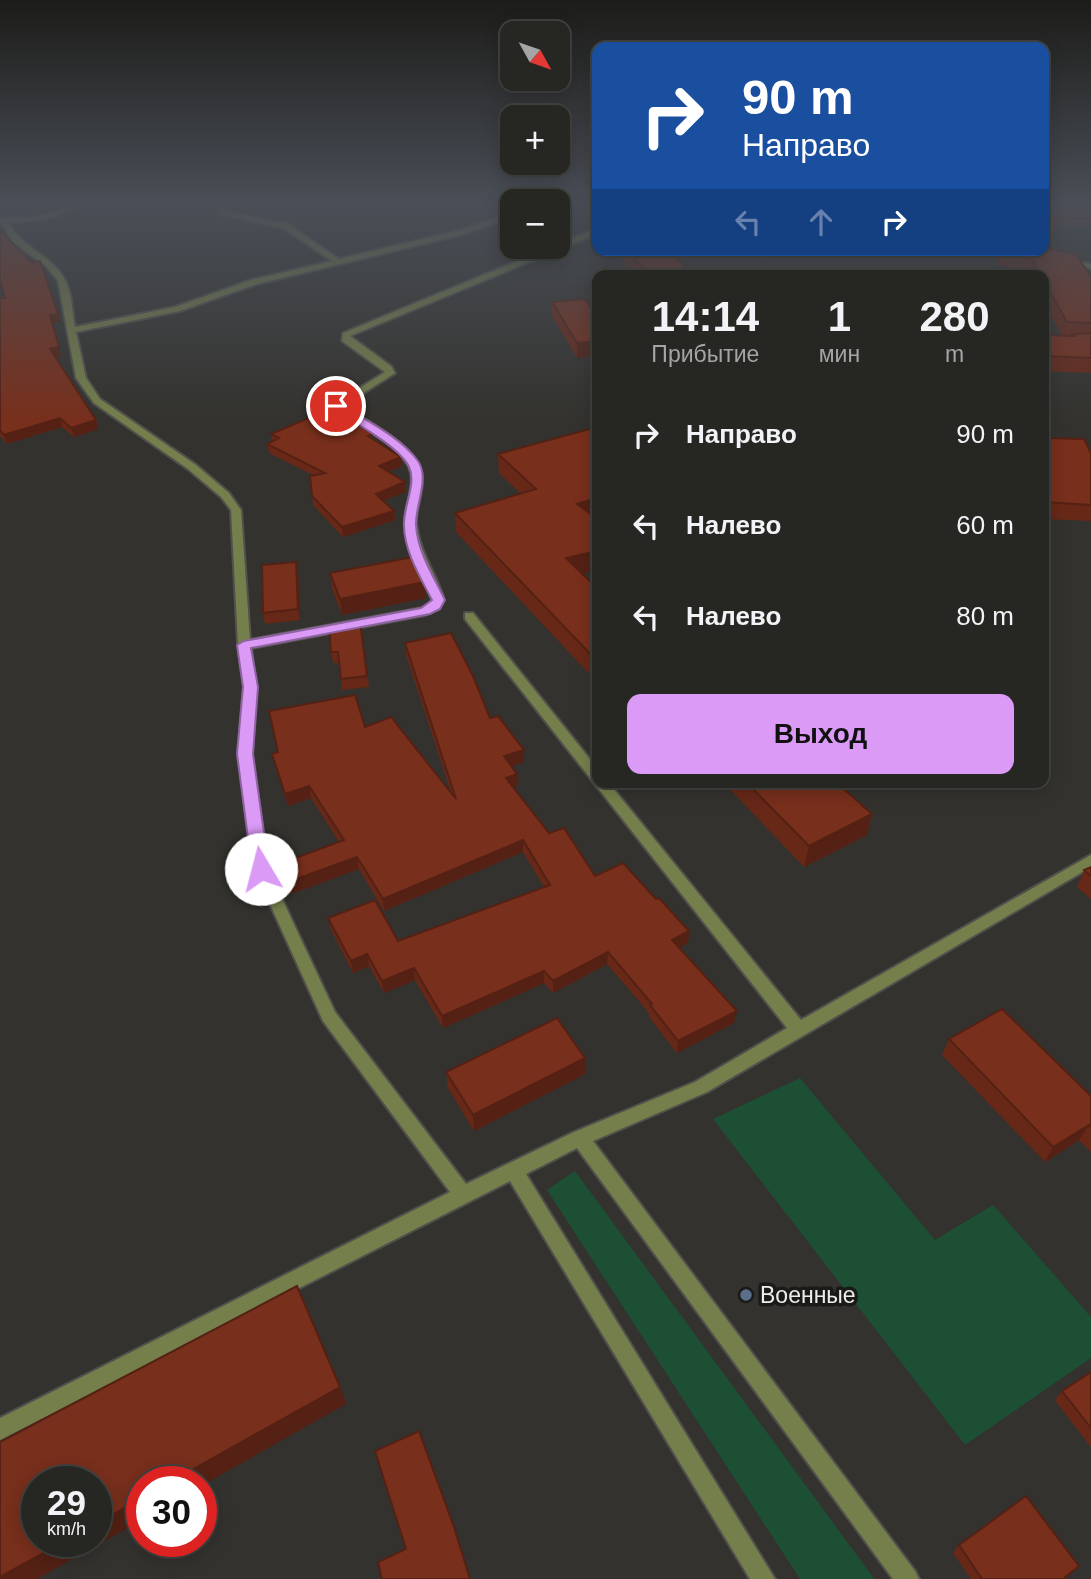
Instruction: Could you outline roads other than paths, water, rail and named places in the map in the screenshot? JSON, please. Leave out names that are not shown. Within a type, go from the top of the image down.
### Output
[{"type":"street","points":[[59,275],[73,330],[80,378],[97,401],[192,467],[225,495],[236,510],[244,645],[250,687],[245,754],[261,869],[329,1016],[463,1195]]},
{"type":"street","points":[[73,330],[177,309],[254,282],[287,275]]},
{"type":"street","points":[[244,645],[425,611],[435,606],[438,600],[436,590],[415,553],[410,525],[417,475],[414,463],[394,445],[336,406],[390,373],[388,368],[345,340],[346,335],[491,275]]},
{"type":"street","points":[[469,616],[592,772]]},
{"type":"street","points":[[605,788],[798,1029]]},
{"type":"street","points":[[0,1429],[513,1170],[580,1138],[701,1087],[1091,860]]},
{"type":"street","points":[[580,1138],[907,1579]]},
{"type":"street","points":[[513,1170],[763,1579]]},
{"type":"place","name":"Военные","points":[[746,1295]]}]
